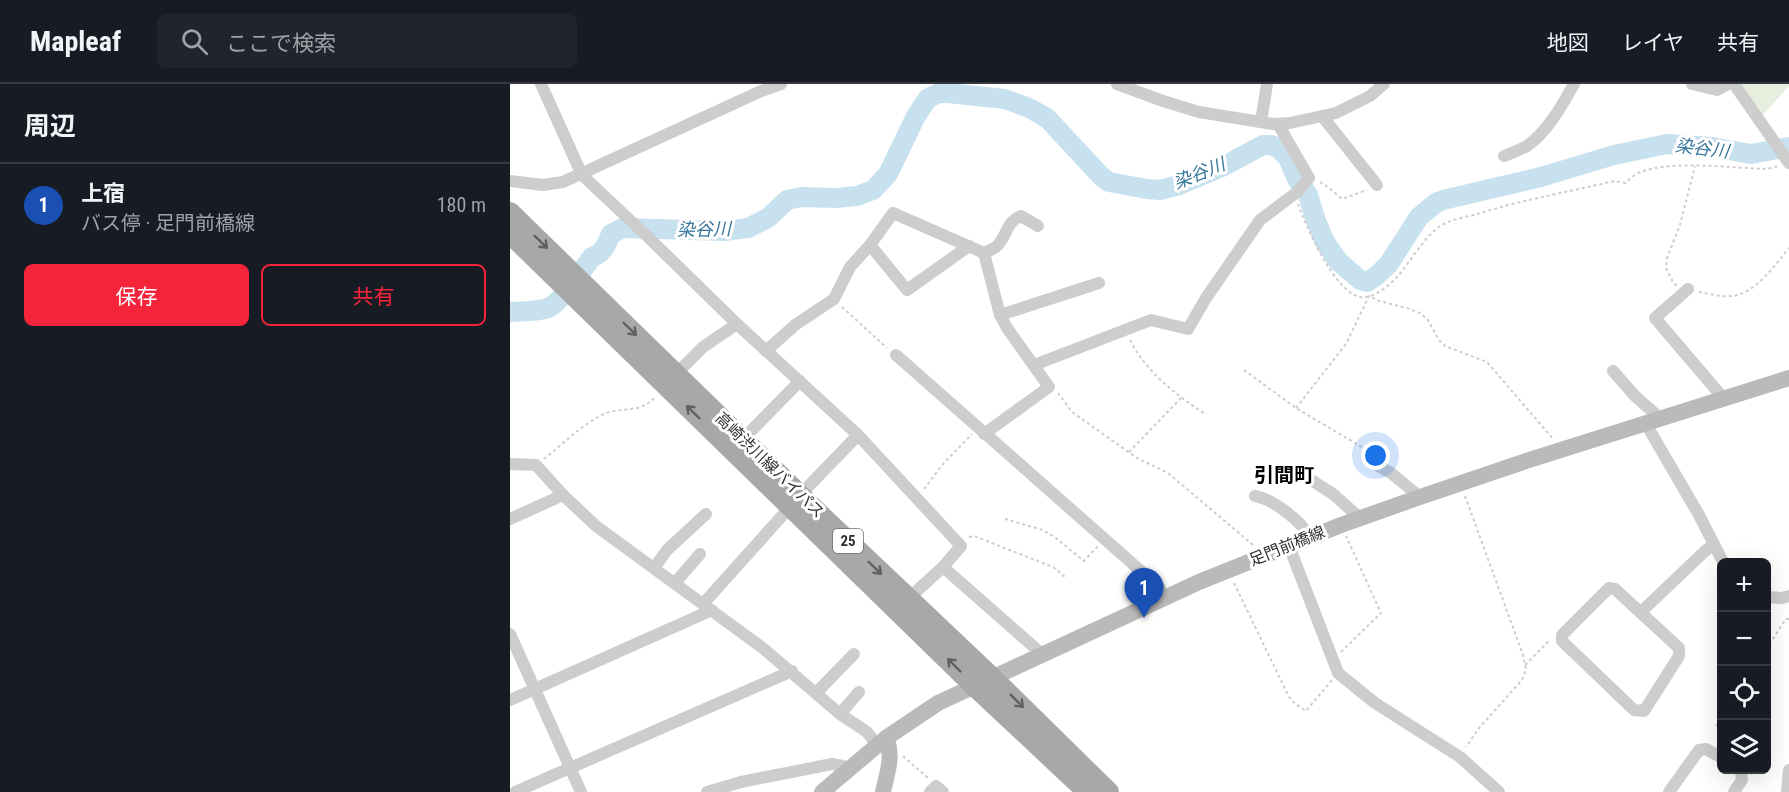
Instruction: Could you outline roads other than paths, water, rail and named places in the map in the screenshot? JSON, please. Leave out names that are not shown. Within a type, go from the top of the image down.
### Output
[{"type":"main road","name":"高崎渋川線バイパス","points":[[510,212],[566,277],[795,501],[983,681],[1109,792]]},
{"type":"main road","name":"高崎渋川線バイパス","points":[[510,234],[566,277]]},
{"type":"main road","name":"足門前橋線","points":[[822,792],[882,742],[938,703],[1164,597],[1360,518],[1560,450],[1789,378]]},
{"type":"main road","name":"高崎渋川線バイパス","points":[[670,379],[743,439],[795,501],[908,599],[1087,792]]},
{"type":"main road","points":[[882,742],[891,748],[883,792]]},
{"type":"street","points":[[541,84],[582,175],[737,324],[858,435],[961,546],[943,567],[908,599]]},
{"type":"street","points":[[510,181],[543,185],[563,182],[582,175],[756,89],[781,84]]},
{"type":"street","points":[[1117,84],[1199,112],[1278,123],[1290,123],[1336,113],[1371,96],[1384,84]]},
{"type":"street","points":[[1261,122],[1267,84]]},
{"type":"street","points":[[1504,156],[1525,147],[1536,138],[1574,84]]},
{"type":"street","points":[[1692,84],[1717,90],[1728,84]]},
{"type":"street","points":[[1734,84],[1789,163]]},
{"type":"street","points":[[1322,116],[1377,185]]},
{"type":"street","points":[[1034,365],[1151,320],[1188,329],[1206,297],[1260,220],[1297,192],[1309,178],[1278,123]]},
{"type":"street","points":[[766,351],[795,326],[834,299],[850,267],[894,213],[984,253]]},
{"type":"street","points":[[984,253],[998,246],[1014,219],[1021,216],[1038,226]]},
{"type":"street","points":[[870,245],[907,290],[969,246]]},
{"type":"street","points":[[981,431],[1049,387],[1000,315],[984,253]]},
{"type":"street","points":[[1000,315],[1099,283]]},
{"type":"street","points":[[1688,289],[1655,318],[1725,399]]},
{"type":"street","points":[[670,379],[703,347],[737,324]]},
{"type":"street","points":[[896,356],[1159,588],[1164,597]]},
{"type":"street","points":[[1613,371],[1653,421],[1721,558]]},
{"type":"street","points":[[743,439],[800,381]]},
{"type":"street","points":[[510,700],[707,607],[795,501],[858,435]]},
{"type":"street","points":[[1372,458],[1420,497]]},
{"type":"street","points":[[510,464],[537,465],[563,495],[596,526],[764,649],[840,714],[882,742]]},
{"type":"street","points":[[1302,474],[1333,494],[1360,518]]},
{"type":"street","points":[[510,519],[563,495]]},
{"type":"street","points":[[1255,496],[1264,498],[1304,526],[1310,537]]},
{"type":"street","points":[[654,568],[667,550],[705,514]]},
{"type":"street","points":[[1641,612],[1713,545]]},
{"type":"street","points":[[1289,546],[1338,673],[1375,703],[1460,757],[1499,792]]},
{"type":"street","points":[[675,583],[700,554]]},
{"type":"street","points":[[943,567],[1042,654]]},
{"type":"street","points":[[1609,588],[1615,589],[1641,612],[1679,648],[1679,656],[1644,711],[1634,710],[1562,641],[1562,635],[1609,588]]},
{"type":"street","points":[[1771,597],[1789,596]]},
{"type":"street","points":[[510,634],[581,792]]},
{"type":"street","points":[[816,693],[854,654]]},
{"type":"street","points":[[515,792],[792,671]]},
{"type":"street","points":[[840,714],[859,692]]},
{"type":"street","points":[[1669,792],[1699,750],[1706,748],[1717,755]]},
{"type":"street","points":[[707,792],[741,782],[832,764],[843,766],[848,770]]},
{"type":"street","points":[[1787,792],[1789,770]]},
{"type":"street","points":[[1734,792],[1742,780],[1743,774]]},
{"type":"waterway","name":"染谷川","points":[[510,312],[539,310],[553,305],[572,285],[592,257],[602,251],[611,234],[623,228],[724,231],[748,228],[768,218],[787,200],[801,197],[857,196],[873,190],[888,174],[916,116],[928,98],[939,93],[1005,99],[1029,108],[1047,118],[1109,182],[1147,189],[1160,190],[1179,185],[1224,166],[1263,145],[1278,148],[1288,158],[1297,179],[1308,195],[1325,242],[1338,261],[1360,280],[1367,282],[1388,265],[1419,217],[1443,200],[1541,177],[1614,155],[1667,144],[1712,147],[1751,154],[1789,147]]},
{"type":"place","name":"上宿","points":[[1144,618]]},
{"type":"district","name":"引間町","points":[[1284,475]]}]
